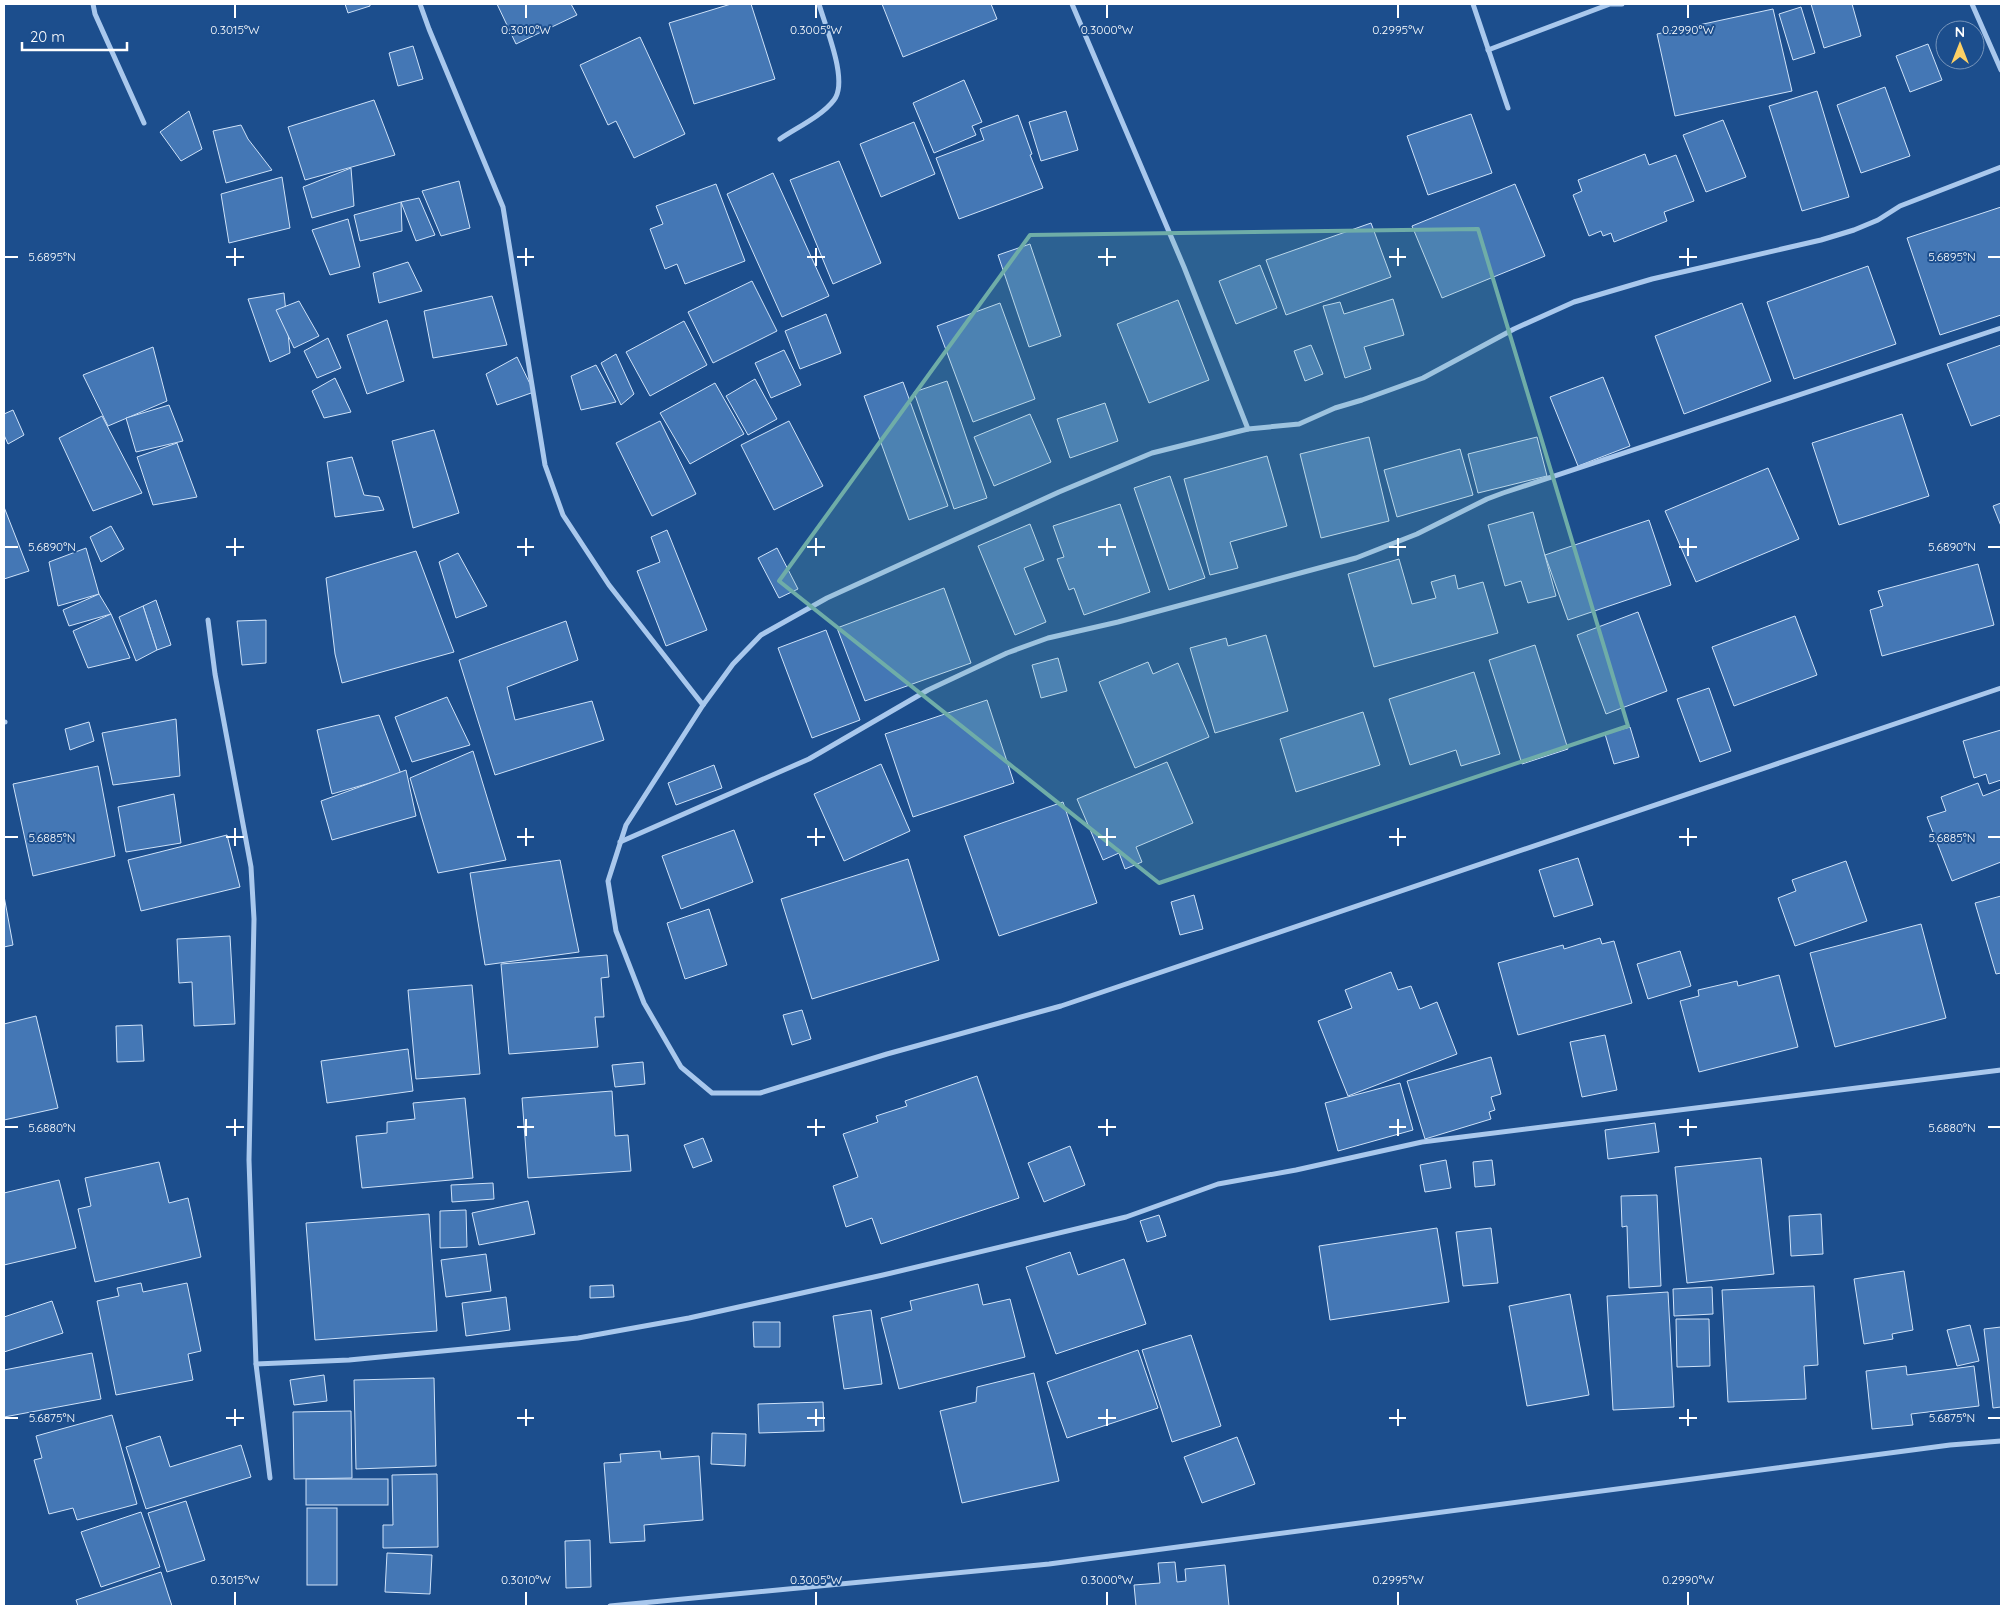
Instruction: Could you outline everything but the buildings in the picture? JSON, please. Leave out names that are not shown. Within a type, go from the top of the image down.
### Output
[{"type":"street","points":[[93,4],[95,14],[144,123]]},
{"type":"street","points":[[420,4],[504,207],[545,465],[563,514],[609,585],[704,706]]},
{"type":"street","points":[[780,138],[813,118],[834,100],[840,86],[838,70],[819,4]]},
{"type":"street","points":[[1072,4],[1184,267],[1248,429]]},
{"type":"street","points":[[1473,4],[1508,108]]},
{"type":"street","points":[[1488,50],[1610,4],[1622,4]]},
{"type":"street","points":[[1972,4],[2001,70]]},
{"type":"street","points":[[2001,167],[1900,206],[1878,220],[1854,230],[1821,240],[1652,279],[1574,302],[1514,329],[1405,385],[1335,408],[1299,424],[1248,429],[1152,453],[1059,492],[827,598],[761,635],[733,664],[626,825],[608,881],[616,931],[644,1003],[681,1067],[712,1093],[760,1092],[887,1054],[1061,1006],[2001,688]]},
{"type":"street","points":[[620,842],[809,759],[928,690],[1008,653],[1048,638],[1127,620],[1356,558],[1417,534],[1487,499],[2001,328]]},
{"type":"street","points":[[208,620],[215,674],[251,867],[254,919],[250,1160],[256,1364],[270,1478]]},
{"type":"street","points":[[256,1364],[350,1360],[578,1338],[689,1318],[883,1275],[1126,1217],[1218,1184],[1296,1170],[1422,1142],[2001,1070]]},
{"type":"street","points":[[610,1606],[1049,1564],[1940,1447],[2001,1441]]},
{"type":"highlighted area","points":[[1478,229],[1628,726],[1159,883],[779,581],[1030,235]]}]
